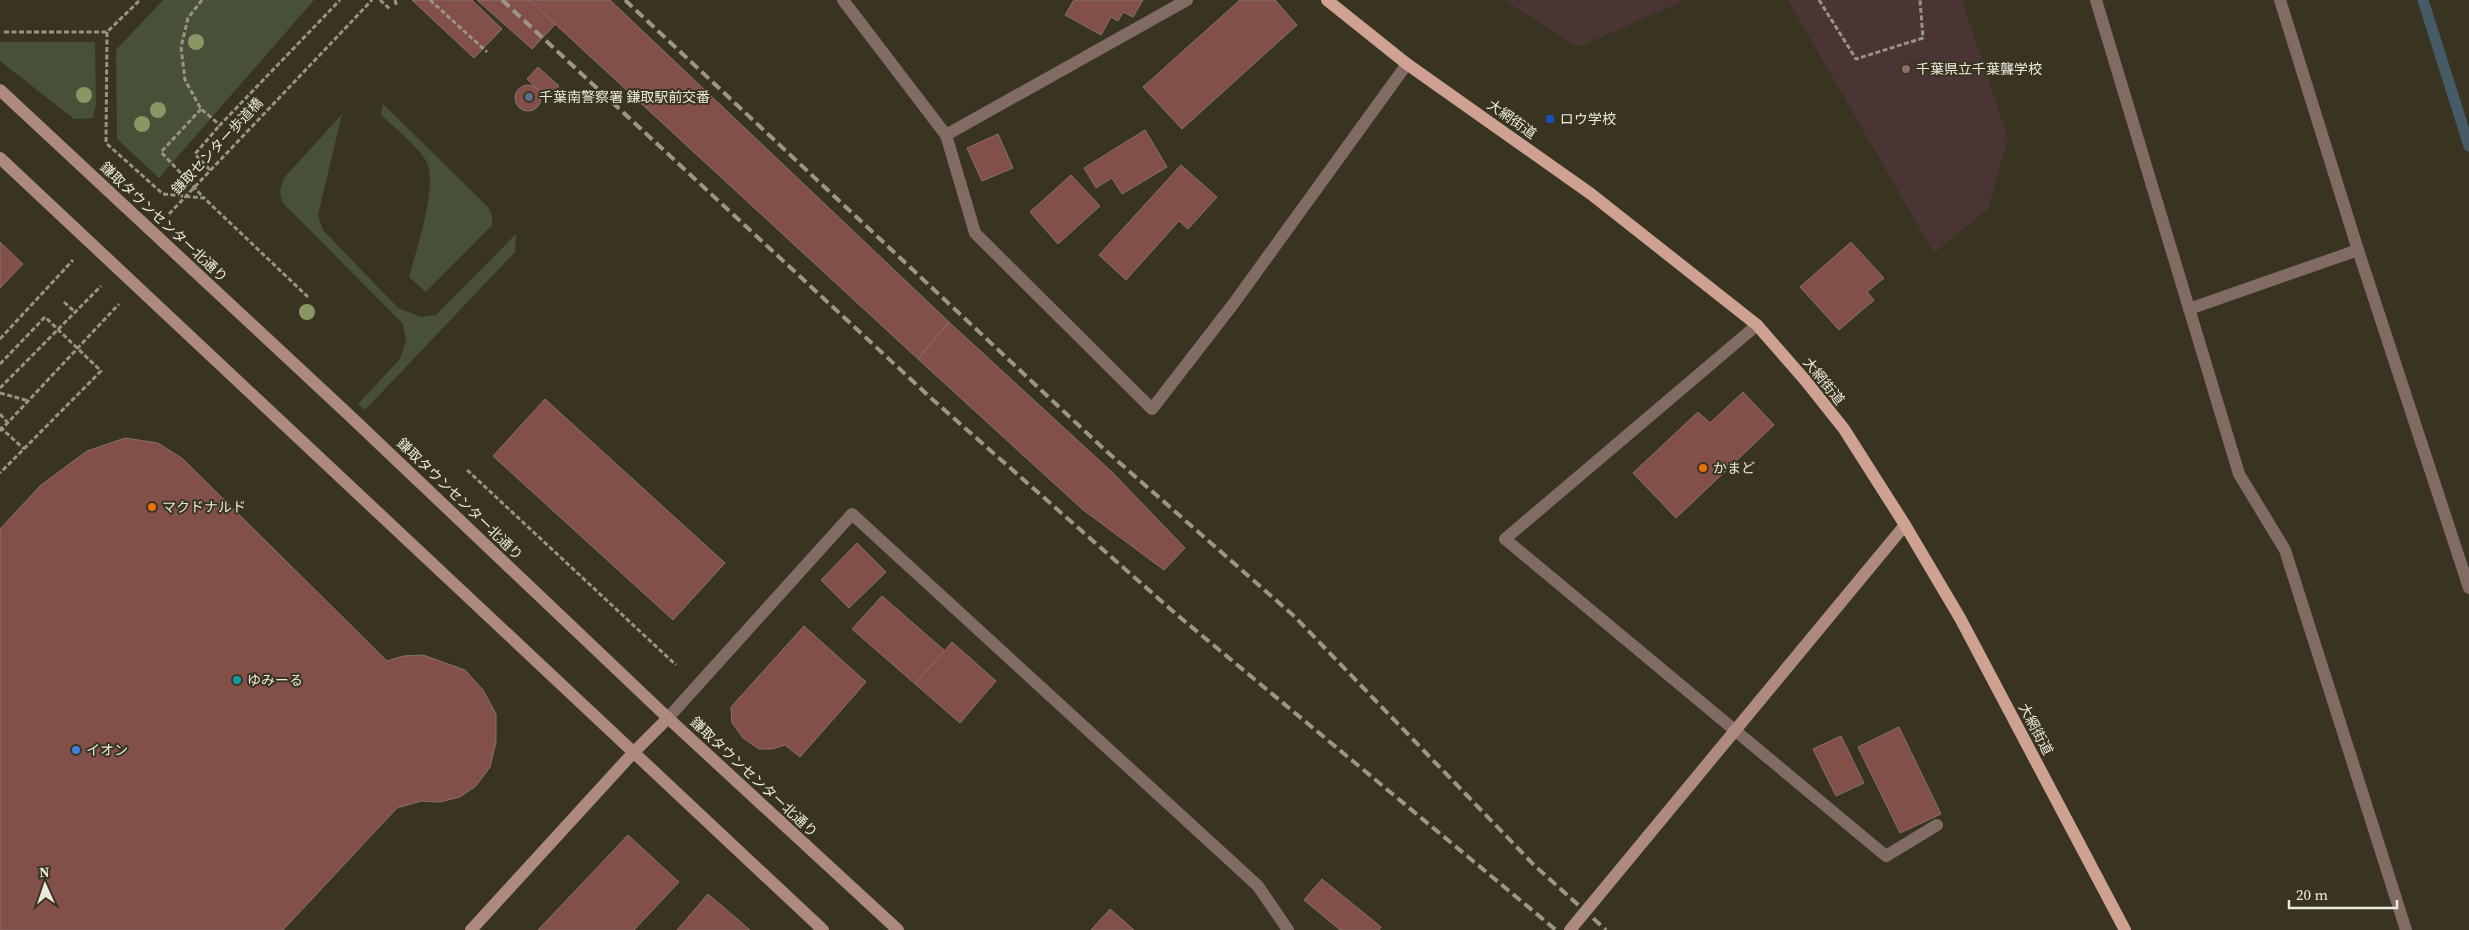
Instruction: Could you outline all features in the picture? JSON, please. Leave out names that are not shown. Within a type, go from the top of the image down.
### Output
[{"type":"main road","name":"大網街道","points":[[1328,0],[1408,64],[1591,194],[1757,325],[1844,429],[1905,525],[1980,655],[2124,930]]},
{"type":"street","points":[[843,0],[946,135],[975,233],[1152,409],[1234,303],[1408,64]]},
{"type":"street","points":[[946,135],[1186,0]]},
{"type":"street","points":[[2096,0],[2239,474],[2285,550],[2406,930]]},
{"type":"street","points":[[2280,0],[2358,250],[2469,588]]},
{"type":"street","name":"鎌取タウンセンター北通り","points":[[0,90],[350,415],[668,718],[898,930]]},
{"type":"street","points":[[0,158],[823,930]]},
{"type":"street","points":[[2189,310],[2358,250]]},
{"type":"street","points":[[1757,325],[1505,539],[1886,856],[1937,825]]},
{"type":"street","points":[[471,930],[633,753],[668,718],[852,514],[1258,886],[1288,930]]},
{"type":"street","points":[[1570,930],[1905,525]]},
{"type":"path","points":[[140,0],[108,32],[106,143],[163,194],[204,198]]},
{"type":"path","points":[[202,0],[188,18],[181,47],[185,80],[202,109],[220,126]]},
{"type":"path","points":[[210,170],[194,154],[340,0]]},
{"type":"path","name":"鎌取センター歩道橋","points":[[163,220],[372,0]]},
{"type":"path","points":[[380,0],[391,10]]},
{"type":"path","points":[[395,0],[396,7]]},
{"type":"path","points":[[430,0],[487,52]]},
{"type":"path","points":[[1819,0],[1856,59],[1923,38],[1920,0]]},
{"type":"path","points":[[4,32],[108,32]]},
{"type":"path","points":[[202,109],[161,152],[204,198],[308,297]]},
{"type":"path","points":[[0,338],[89,242]]},
{"type":"path","points":[[0,388],[60,330],[103,284]]},
{"type":"path","points":[[0,431],[136,286]]},
{"type":"path","points":[[64,302],[76,312]]},
{"type":"path","points":[[0,364],[45,317],[101,371],[0,473]]},
{"type":"path","points":[[0,393],[29,401]]},
{"type":"path","points":[[0,414],[8,423]]},
{"type":"path","points":[[0,427],[24,449]]},
{"type":"path","points":[[467,470],[676,665]]},
{"type":"shaded area","points":[[1504,0],[1686,0],[1578,47]]},
{"type":"shaded area","name":"千葉県立千葉聾学校","points":[[1788,0],[1962,0],[2008,138],[1988,209],[1934,253]]},
{"type":"green space","points":[[163,0],[314,0],[159,178],[117,139],[116,50]]},
{"type":"green space","points":[[0,42],[95,42],[96,104],[93,118],[74,119],[0,61]]},
{"type":"green space","points":[[383,104],[488,207],[492,215],[492,225],[426,292],[409,277],[425,217],[430,183],[429,170],[425,159],[416,148],[381,115]]},
{"type":"green space","points":[[342,114],[318,215],[323,230],[398,308],[421,317],[436,315],[516,234],[515,252],[365,410],[358,404],[400,359],[406,340],[403,324],[282,202],[280,191],[284,178]]},
{"type":"building","points":[[412,0],[472,0],[502,29],[474,58]]},
{"type":"building","points":[[477,0],[590,0],[625,40],[613,52],[566,13],[532,49]]},
{"type":"building","points":[[529,0],[610,0],[949,322],[918,359]]},
{"type":"building","points":[[1074,0],[1143,0],[1133,17],[1123,12],[1118,21],[1111,17],[1101,35],[1065,15]]},
{"type":"building","points":[[1240,0],[1275,0],[1297,25],[1182,129],[1143,87]]},
{"type":"building","points":[[538,67],[559,86],[547,98],[527,79]]},
{"type":"building","points":[[528,85],[537,89],[541,98],[537,107],[528,111],[519,107],[515,98],[519,89]]},
{"type":"building","points":[[1145,130],[1167,167],[1122,194],[1112,178],[1096,188],[1084,168]]},
{"type":"building","points":[[998,134],[1013,168],[982,181],[967,148]]},
{"type":"building","points":[[1181,165],[1217,197],[1188,229],[1179,221],[1126,280],[1099,255]]},
{"type":"building","points":[[1071,175],[1100,206],[1058,244],[1030,212]]},
{"type":"building","points":[[0,242],[23,264],[0,288]]},
{"type":"building","points":[[1851,242],[1884,278],[1867,292],[1874,300],[1839,330],[1800,287]]},
{"type":"building","points":[[949,322],[1113,473],[1185,548],[1164,570],[1082,509],[918,359]]},
{"type":"building","points":[[1743,392],[1774,425],[1676,518],[1633,473],[1698,412],[1710,423]]},
{"type":"building","points":[[545,399],[725,563],[673,620],[493,456]]},
{"type":"building","name":"ゆみーる","points":[[125,438],[158,443],[183,459],[387,661],[403,656],[423,655],[465,670],[483,690],[496,714],[496,742],[490,767],[476,786],[460,797],[440,802],[421,801],[397,808],[283,930],[0,930],[0,529],[41,485],[87,451]]},
{"type":"building","points":[[857,543],[886,572],[849,608],[821,580]]},
{"type":"building","points":[[882,596],[945,651],[915,684],[852,629]]},
{"type":"building","points":[[804,626],[866,682],[800,757],[785,745],[772,749],[759,749],[743,738],[732,723],[731,707]]},
{"type":"building","points":[[952,642],[996,681],[960,723],[915,684]]},
{"type":"building","points":[[1899,727],[1941,814],[1900,833],[1858,747]]},
{"type":"building","points":[[1841,736],[1864,783],[1836,796],[1813,749]]},
{"type":"building","points":[[628,835],[679,882],[634,930],[538,930]]},
{"type":"building","points":[[1322,879],[1381,927],[1379,930],[1340,930],[1304,900]]},
{"type":"building","points":[[708,894],[750,930],[677,930]]},
{"type":"building","points":[[1110,909],[1134,930],[1091,930]]},
{"type":"waterway","points":[[2423,0],[2469,146]]},
{"type":"railway","points":[[502,0],[932,399],[1176,614],[1556,930]]},
{"type":"railway","points":[[625,0],[1105,450],[1294,616],[1534,865],[1606,930]]},
{"type":"place","name":"千葉県立千葉聾学校","points":[[1906,69]]},
{"type":"place","name":"千葉南警察署 鎌取駅前交番","points":[[529,97]]},
{"type":"place","name":"ロウ学校","points":[[1550,119]]},
{"type":"place","name":"かまど","points":[[1703,468]]},
{"type":"place","name":"マクドナルド","points":[[152,507]]},
{"type":"place","name":"ゆみーる","points":[[237,680]]},
{"type":"place","name":"イオン","points":[[76,750]]}]
